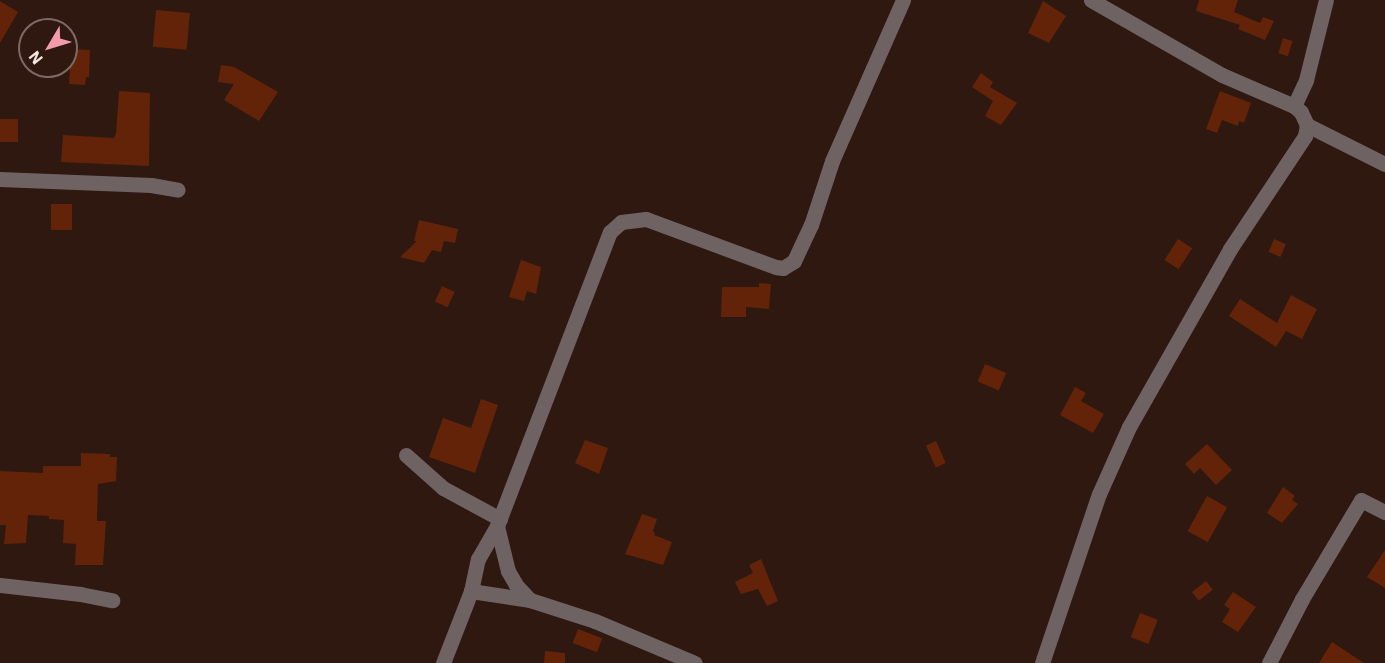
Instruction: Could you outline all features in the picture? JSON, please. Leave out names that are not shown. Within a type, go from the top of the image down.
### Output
[{"type":"street","points":[[444,663],[471,591],[478,560],[498,523],[610,232],[621,222],[646,219],[776,267],[783,268],[794,261],[811,225],[832,161],[903,0]]},
{"type":"street","points":[[1091,0],[1222,75],[1294,106],[1301,112],[1307,125],[1385,164]]},
{"type":"street","points":[[1294,106],[1306,80],[1326,0]]},
{"type":"street","points":[[1042,663],[1098,494],[1129,427],[1230,249],[1301,142],[1307,125]]},
{"type":"street","points":[[0,179],[151,185],[178,190]]},
{"type":"street","points":[[406,455],[443,488],[498,523],[508,571],[516,585],[530,600]]},
{"type":"street","points":[[1269,663],[1302,599],[1361,500],[1385,512]]},
{"type":"street","points":[[0,585],[112,600]]},
{"type":"street","points":[[471,591],[530,600],[595,621],[695,663]]},
{"type":"building","points":[[1199,0],[1238,0],[1234,12],[1260,23],[1263,17],[1274,21],[1265,40],[1238,29],[1240,25],[1196,11]]},
{"type":"building","points":[[0,1],[18,12],[0,43]]},
{"type":"building","points":[[1043,1],[1066,16],[1049,43],[1028,33]]},
{"type":"building","points":[[156,10],[190,13],[187,50],[153,47]]},
{"type":"building","points":[[1283,38],[1293,41],[1288,56],[1278,53]]},
{"type":"building","points":[[78,49],[90,50],[89,77],[86,77],[85,85],[69,84],[69,78],[78,78]]},
{"type":"building","points":[[221,65],[234,67],[278,92],[259,121],[224,100],[234,84],[218,82]]},
{"type":"building","points":[[981,73],[993,82],[990,87],[1017,103],[1001,125],[985,116],[993,101],[972,87]]},
{"type":"building","points":[[119,91],[150,93],[149,166],[61,162],[63,135],[114,138]]},
{"type":"building","points":[[1220,91],[1251,103],[1244,123],[1239,121],[1238,126],[1222,120],[1217,133],[1206,129]]},
{"type":"building","points":[[0,119],[18,119],[18,142],[0,142]]},
{"type":"building","points":[[51,204],[72,204],[72,230],[51,230]]},
{"type":"building","points":[[419,220],[458,229],[455,243],[444,241],[441,252],[432,250],[424,263],[400,257],[417,241],[414,241]]},
{"type":"building","points":[[1178,239],[1192,248],[1179,269],[1164,260]]},
{"type":"building","points":[[1274,239],[1286,244],[1280,257],[1269,252]]},
{"type":"building","points":[[521,260],[541,267],[536,294],[527,291],[524,301],[509,297]]},
{"type":"building","points":[[759,283],[771,284],[769,309],[746,307],[746,317],[721,317],[722,287],[759,287]]},
{"type":"building","points":[[442,286],[455,292],[448,307],[435,301]]},
{"type":"building","points":[[1291,295],[1317,309],[1302,339],[1286,331],[1276,347],[1229,316],[1240,299],[1277,323]]},
{"type":"building","points":[[985,364],[1006,373],[999,390],[978,381]]},
{"type":"building","points":[[1075,387],[1086,393],[1081,401],[1104,414],[1093,433],[1060,415]]},
{"type":"building","points":[[481,399],[498,405],[475,473],[429,457],[443,418],[471,428]]},
{"type":"building","points":[[585,440],[608,448],[599,474],[575,463]]},
{"type":"building","points":[[936,441],[946,463],[936,467],[926,445]]},
{"type":"building","points":[[1207,444],[1232,470],[1216,485],[1200,468],[1194,474],[1185,464]]},
{"type":"building","points":[[81,453],[110,454],[110,457],[117,457],[116,481],[98,484],[97,521],[106,521],[103,565],[75,565],[76,544],[63,543],[64,520],[49,519],[49,516],[28,515],[26,543],[4,544],[6,525],[0,525],[0,471],[43,473],[43,466],[81,466]]},
{"type":"building","points":[[1283,487],[1295,496],[1292,500],[1298,504],[1282,523],[1267,513]]},
{"type":"building","points":[[1207,496],[1227,507],[1208,542],[1188,531]]},
{"type":"building","points":[[642,514],[657,519],[654,535],[672,542],[663,565],[625,554]]},
{"type":"building","points":[[1385,550],[1385,588],[1367,577]]},
{"type":"building","points":[[761,559],[778,601],[767,606],[758,589],[741,594],[735,582],[753,573],[749,565]]},
{"type":"building","points":[[1206,581],[1213,590],[1199,601],[1192,592]]},
{"type":"building","points":[[1233,592],[1256,607],[1238,632],[1222,622],[1230,609],[1224,605]]},
{"type":"building","points":[[1140,613],[1158,620],[1148,644],[1131,637]]},
{"type":"building","points":[[578,629],[602,638],[597,652],[573,643]]},
{"type":"building","points":[[1332,642],[1364,663],[1319,663]]},
{"type":"building","points":[[545,651],[565,653],[565,663],[544,663]]}]
